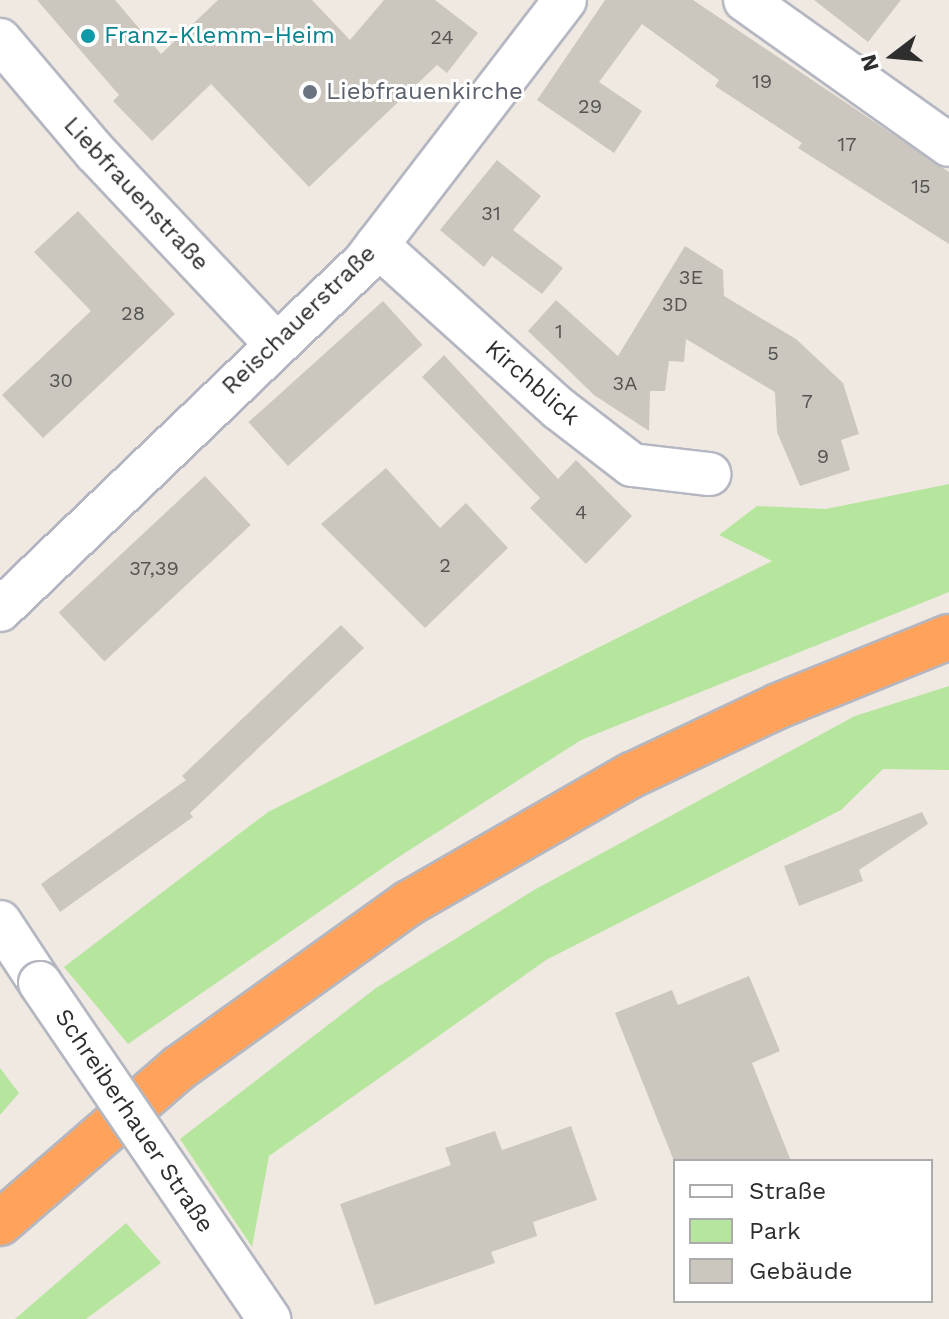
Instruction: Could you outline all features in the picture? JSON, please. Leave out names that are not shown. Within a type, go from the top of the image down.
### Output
[{"type":"highway","points":[[0,1223],[179,1068],[260,1005],[422,895],[685,749],[949,637]]},
{"type":"street","name":"Reischauerstraße","points":[[0,610],[377,245],[565,0]]},
{"type":"street","points":[[745,0],[949,145]]},
{"type":"street","name":"Liebfrauenstraße","points":[[0,40],[95,152],[276,344]]},
{"type":"street","name":"Kirchblick","points":[[377,245],[558,408],[632,465],[709,474]]},
{"type":"street","name":"Schreiberhauer Straße","points":[[0,922],[269,1319]]},
{"type":"green space","points":[[949,484],[949,592],[581,740],[397,858],[128,1044],[64,967],[268,812],[772,561],[719,535],[757,506],[826,509]]},
{"type":"green space","points":[[949,686],[949,770],[883,769],[841,810],[546,960],[269,1156],[252,1247],[180,1139],[376,988],[534,890],[855,716]]},
{"type":"green space","points":[[0,1068],[19,1093],[0,1115]]},
{"type":"green space","points":[[126,1223],[161,1263],[86,1319],[15,1319]]},
{"type":"building","name":"Liebfrauenkirche","points":[[37,0],[115,0],[161,54],[218,0],[312,0],[350,40],[384,0],[435,0],[478,33],[447,73],[437,65],[309,187],[211,84],[152,141],[113,101],[119,95]]},
{"type":"building","points":[[605,0],[693,0],[949,172],[949,244],[798,148],[802,143],[715,86],[719,80],[642,24],[599,82],[642,111],[614,153],[537,100]]},
{"type":"building","points":[[814,0],[901,0],[868,42]]},
{"type":"building","points":[[497,160],[541,196],[513,230],[563,268],[542,294],[492,256],[484,267],[440,230]]},
{"type":"building","points":[[78,211],[175,314],[43,438],[2,395],[91,311],[34,252]]},
{"type":"building","points":[[685,246],[723,270],[724,296],[796,339],[843,383],[859,434],[841,440],[850,470],[800,486],[777,432],[775,392],[686,339],[684,362],[669,361],[665,391],[650,391],[649,431],[594,395],[528,331],[556,300],[618,356]]},
{"type":"building","points":[[383,301],[422,345],[288,466],[248,422]]},
{"type":"building","points":[[444,355],[558,479],[576,460],[632,516],[586,564],[530,508],[540,498],[422,377]]},
{"type":"building","points":[[386,468],[440,528],[466,503],[508,548],[425,628],[321,524]]},
{"type":"building","points":[[205,476],[251,525],[104,661],[59,612]]},
{"type":"building","points":[[341,625],[364,648],[190,813],[193,817],[60,912],[41,884],[186,780],[182,776]]},
{"type":"building","points":[[922,812],[928,824],[859,870],[863,881],[799,906],[784,866]]},
{"type":"building","points":[[749,976],[780,1051],[752,1063],[790,1159],[673,1159],[615,1013],[672,990],[678,1005]]},
{"type":"building","points":[[571,1126],[597,1200],[533,1222],[537,1236],[491,1252],[495,1263],[375,1305],[340,1204],[451,1165],[445,1148],[495,1131],[502,1150]]},
{"type":"place","name":"Franz-Klemm-Heim","points":[[88,36]]},
{"type":"place","name":"Liebfrauenkirche","points":[[310,92]]}]
